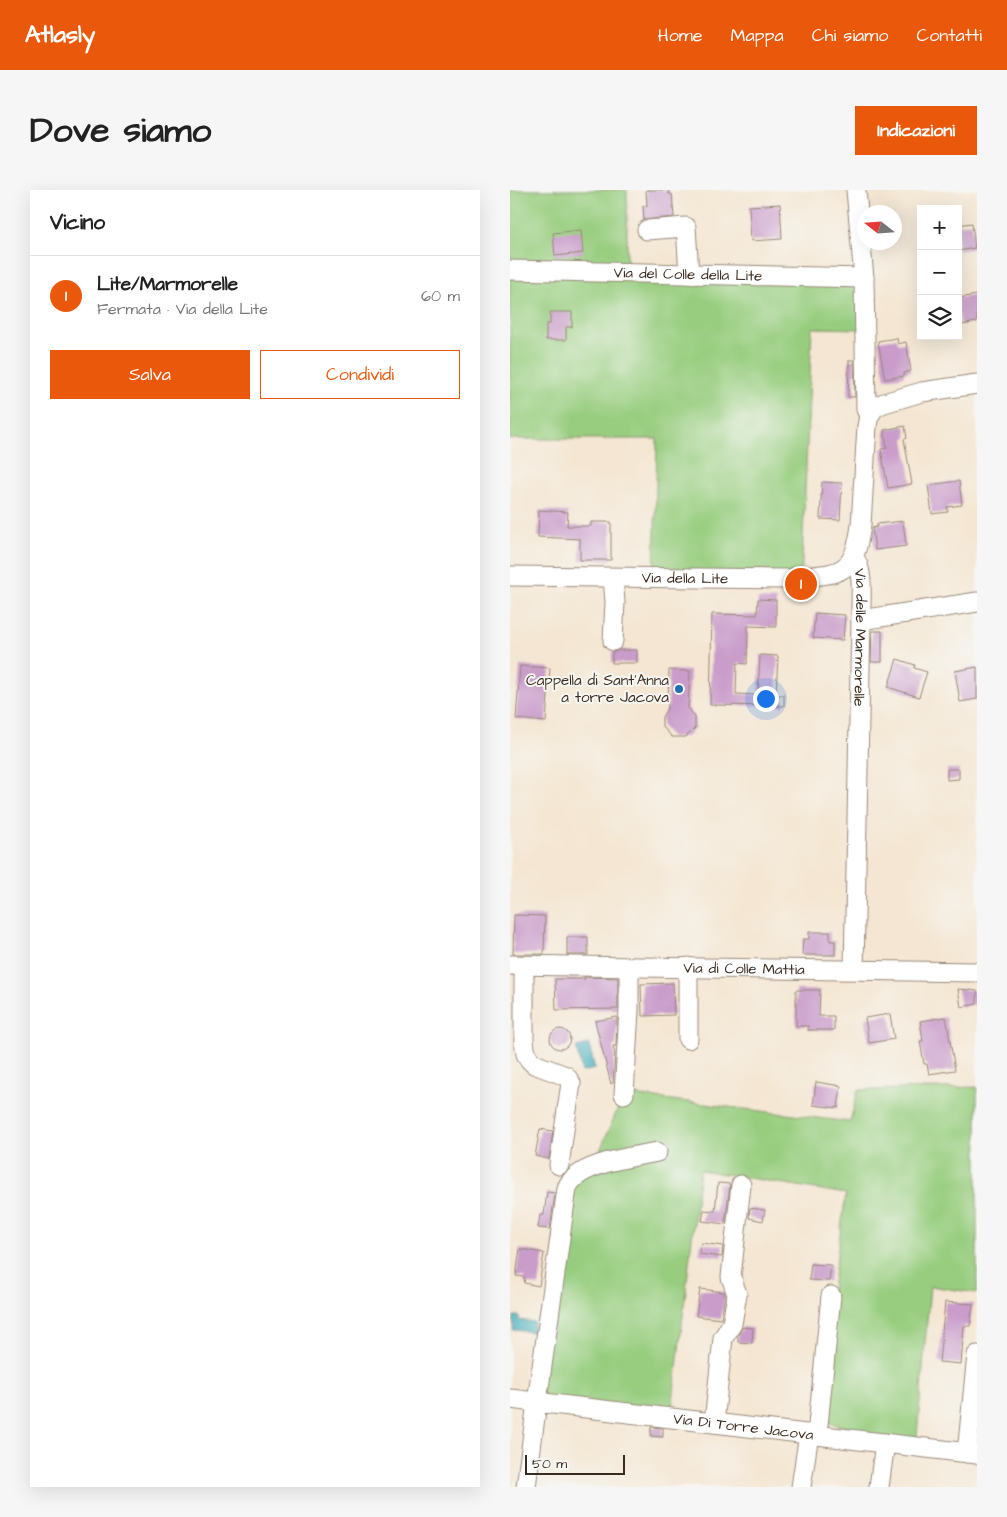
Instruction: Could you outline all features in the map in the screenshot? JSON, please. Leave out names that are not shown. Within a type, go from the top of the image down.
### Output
[{"type":"street","name":"Via delle Marmorelle","points":[[854,970],[860,577],[858,563],[854,558],[862,525],[869,416],[866,409],[864,278],[856,190]]},
{"type":"street","points":[[647,230],[686,227],[689,274]]},
{"type":"street","name":"Via del Colle della Lite","points":[[510,270],[864,278]]},
{"type":"street","points":[[869,416],[875,407],[884,403],[922,392],[977,384]]},
{"type":"street","name":"Via della Lite","points":[[510,576],[789,579],[842,571],[854,558]]},
{"type":"street","points":[[613,578],[615,602],[613,641]]},
{"type":"street","points":[[860,620],[977,602]]},
{"type":"street","points":[[517,966],[526,1054],[534,1064],[566,1076],[571,1084],[559,1165]]},
{"type":"street","name":"Via di Colle Mattia","points":[[517,966],[977,972]]},
{"type":"street","points":[[624,1094],[629,1010],[629,967]]},
{"type":"street","points":[[688,967],[688,1039]]},
{"type":"street","points":[[526,1487],[569,1184],[574,1178],[593,1167],[657,1152]]},
{"type":"street","points":[[714,1423],[723,1338],[732,1324],[738,1294],[731,1277],[741,1185]]},
{"type":"street","points":[[802,1487],[813,1435],[831,1296]]},
{"type":"street","points":[[972,1454],[977,1355]]},
{"type":"street","name":"Via Di Torre Jacova","points":[[510,1399],[972,1454]]},
{"type":"street","points":[[879,1487],[885,1443]]},
{"type":"green space","points":[[510,190],[627,190],[627,273],[864,278],[865,329],[812,328],[801,584],[654,578],[657,439],[510,439]]},
{"type":"green space","points":[[977,1087],[977,1293],[930,1286],[916,1447],[819,1420],[831,1296],[846,1194],[700,1170],[671,1418],[537,1402],[565,1197],[559,1165],[593,1167],[624,1094],[850,1122],[858,1090]]},
{"type":"water","points":[[589,1044],[595,1069],[582,1072],[576,1047]]},
{"type":"water","points":[[514,1316],[519,1316],[519,1320],[534,1322],[533,1332],[513,1330]]},
{"type":"building","points":[[646,190],[669,190],[669,194],[672,194],[674,217],[644,220],[643,206],[647,206]]},
{"type":"building","points":[[780,204],[782,239],[751,241],[749,206]]},
{"type":"building","points":[[972,223],[975,248],[962,250],[962,224]]},
{"type":"building","points":[[581,230],[583,253],[555,256],[553,233]]},
{"type":"building","points":[[977,295],[977,322],[962,325],[962,297]]},
{"type":"building","points":[[550,312],[572,312],[572,327],[566,327],[566,340],[546,340],[546,324],[550,324]]},
{"type":"building","points":[[897,338],[898,344],[906,342],[911,371],[904,373],[904,376],[885,379],[878,341]]},
{"type":"building","points":[[849,360],[854,360],[855,397],[848,397]]},
{"type":"building","points":[[905,426],[907,438],[904,439],[912,484],[888,488],[881,449],[887,448],[884,430]]},
{"type":"building","points":[[959,481],[962,505],[947,507],[948,512],[932,514],[928,485]]},
{"type":"building","points":[[822,482],[842,483],[840,520],[820,519]]},
{"type":"building","points":[[539,510],[568,512],[567,526],[591,526],[591,522],[611,522],[611,560],[580,560],[580,539],[538,537]]},
{"type":"building","points":[[903,521],[906,546],[875,550],[872,528],[877,527],[877,524]]},
{"type":"building","points":[[758,599],[776,600],[776,627],[748,626],[747,664],[737,663],[736,694],[758,695],[760,655],[778,656],[776,695],[784,695],[784,706],[710,705],[712,614],[757,615]]},
{"type":"building","points":[[815,613],[845,615],[843,640],[813,638]]},
{"type":"building","points":[[872,631],[882,631],[882,662],[871,662]]},
{"type":"building","points":[[637,650],[637,663],[612,663],[612,652]]},
{"type":"building","points":[[897,659],[915,665],[914,668],[927,672],[919,697],[888,687]]},
{"type":"building","points":[[520,666],[550,668],[546,722],[516,719]]},
{"type":"building","points":[[977,667],[977,699],[960,702],[955,671]]},
{"type":"building","name":"Cappella di Sant'Anna a torre Jacova","points":[[669,670],[690,671],[688,708],[695,717],[695,728],[686,737],[672,737],[662,726],[662,717],[668,707]]},
{"type":"building","points":[[947,769],[959,769],[959,779],[947,780]]},
{"type":"building","points":[[514,915],[545,916],[544,954],[513,954]]},
{"type":"building","points":[[809,932],[830,932],[830,941],[835,941],[835,955],[802,955],[803,939],[809,939]]},
{"type":"building","points":[[567,937],[588,937],[588,955],[567,955]]},
{"type":"building","points":[[584,977],[618,978],[618,1009],[556,1010],[555,979],[585,979]]},
{"type":"building","points":[[673,983],[674,1015],[642,1016],[641,984]]},
{"type":"building","points":[[958,989],[977,991],[977,1004],[961,1007]]},
{"type":"building","points":[[796,990],[820,990],[819,1016],[834,1016],[834,1030],[808,1030],[808,1026],[796,1026]]},
{"type":"building","points":[[890,1014],[894,1039],[869,1043],[865,1018]]},
{"type":"building","points":[[617,1017],[616,1046],[613,1046],[615,1054],[613,1083],[611,1084],[595,1021]]},
{"type":"building","points":[[946,1017],[955,1070],[929,1074],[927,1064],[924,1064],[920,1041],[923,1041],[920,1021]]},
{"type":"building","points":[[560,1029],[567,1032],[570,1039],[567,1046],[560,1049],[553,1046],[550,1039],[553,1032]]},
{"type":"building","points":[[816,1082],[841,1086],[838,1108],[813,1105]]},
{"type":"building","points":[[540,1129],[553,1131],[549,1159],[535,1156]]},
{"type":"building","points":[[718,1183],[730,1184],[725,1224],[702,1221],[704,1210],[715,1211]]},
{"type":"building","points":[[547,1192],[555,1193],[550,1229],[538,1228],[540,1215],[544,1215]]},
{"type":"building","points":[[750,1208],[765,1210],[763,1221],[749,1218]]},
{"type":"building","points":[[701,1243],[723,1246],[722,1257],[699,1254]]},
{"type":"building","points":[[520,1249],[544,1253],[539,1286],[524,1283],[525,1277],[516,1276]]},
{"type":"building","points":[[811,1264],[831,1265],[829,1281],[809,1280]]},
{"type":"building","points":[[700,1289],[724,1292],[721,1319],[696,1316]]},
{"type":"building","points":[[945,1302],[973,1304],[970,1326],[964,1326],[961,1364],[939,1362]]},
{"type":"building","points":[[743,1327],[753,1328],[752,1343],[738,1342],[738,1335]]},
{"type":"building","points":[[651,1427],[663,1428],[663,1437],[651,1436]]},
{"type":"place","name":"Lite/Marmorelle","points":[[801,584]]},
{"type":"place","name":"Cappella di Sant'Anna a torre Jacova","points":[[679,689]]}]
